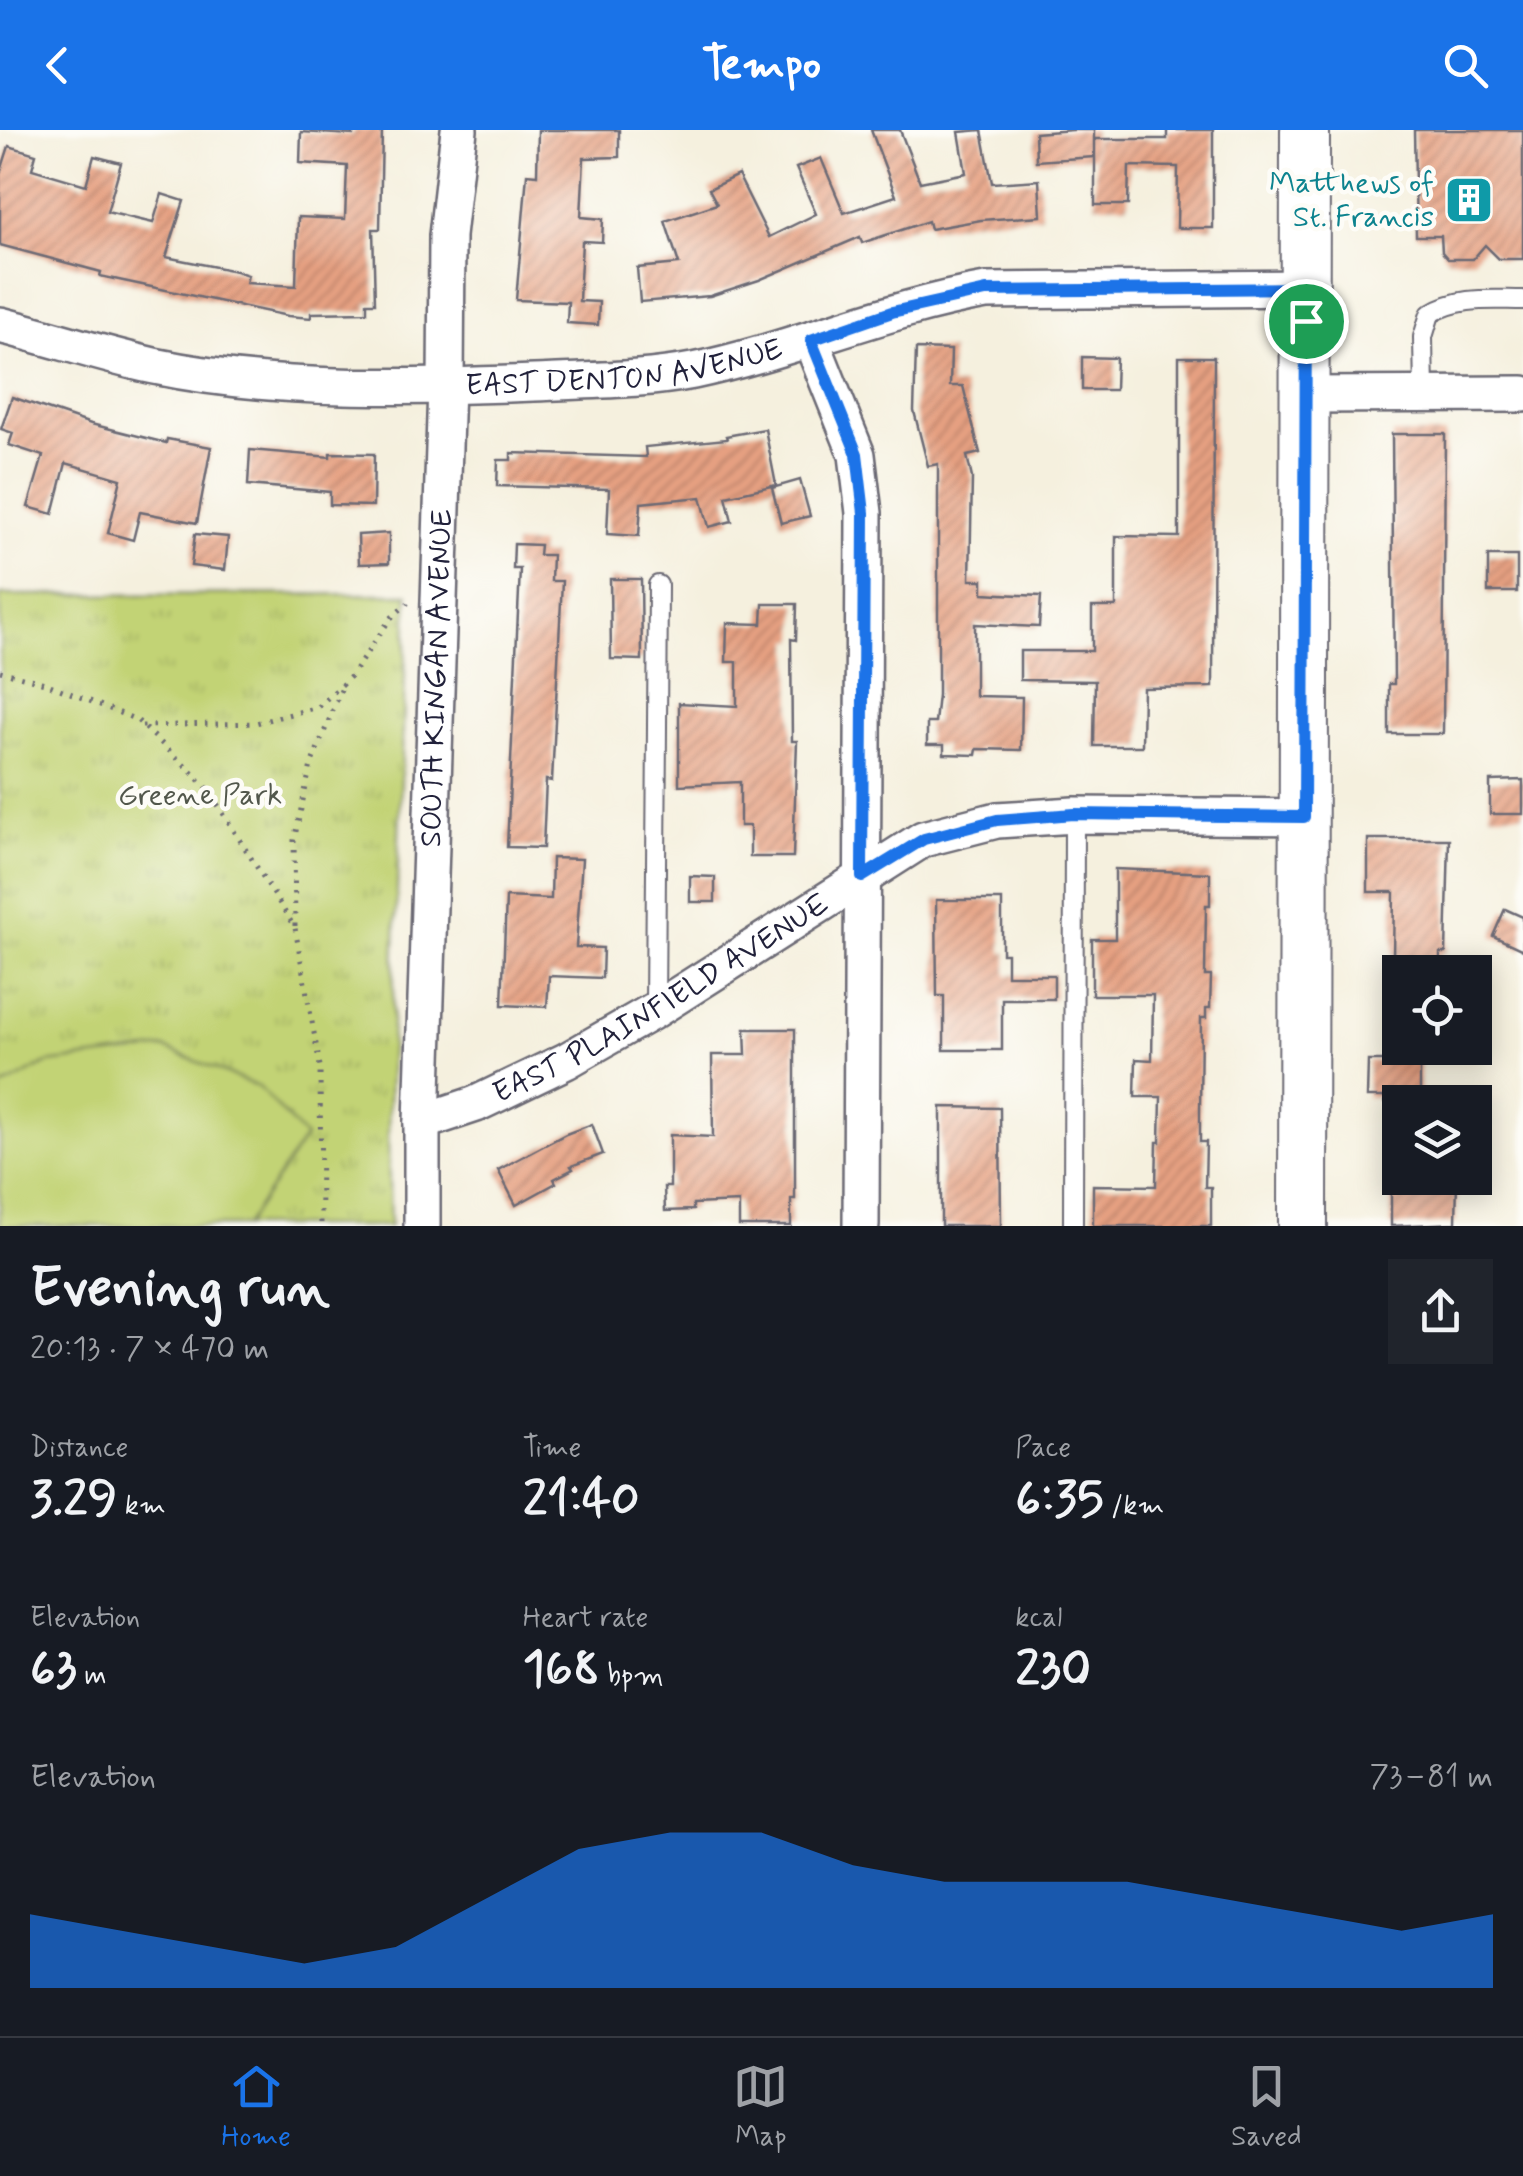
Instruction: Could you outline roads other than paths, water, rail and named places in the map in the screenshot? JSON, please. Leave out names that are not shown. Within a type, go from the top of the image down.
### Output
[{"type":"street","name":"SOUTH KINGAN AVENUE","points":[[422,1226],[448,236],[460,130]]},
{"type":"street","points":[[1302,1226],[1306,130]]},
{"type":"street","name":"EAST DENTON AVENUE","points":[[0,325],[156,366],[288,383],[446,386],[620,379],[690,371],[811,340],[892,312],[986,291],[1306,288]]},
{"type":"street","points":[[811,340],[857,454],[864,513],[861,1226]]},
{"type":"street","points":[[1306,395],[1523,394]]},
{"type":"street","name":"EAST PLAINFIELD AVENUE","points":[[422,1122],[476,1104],[566,1061],[655,1010],[924,839],[997,820],[1074,814],[1304,817]]},
{"type":"lane","points":[[1424,394],[1423,338],[1430,314],[1444,305],[1468,300],[1523,300]]},
{"type":"lane","points":[[655,1010],[658,584]]},
{"type":"lane","points":[[1072,1226],[1074,814]]},
{"type":"place","name":"Matthews of St. Francis","points":[[1469,200]]},
{"type":"park label","name":"Greene Park","points":[[200,795]]}]
